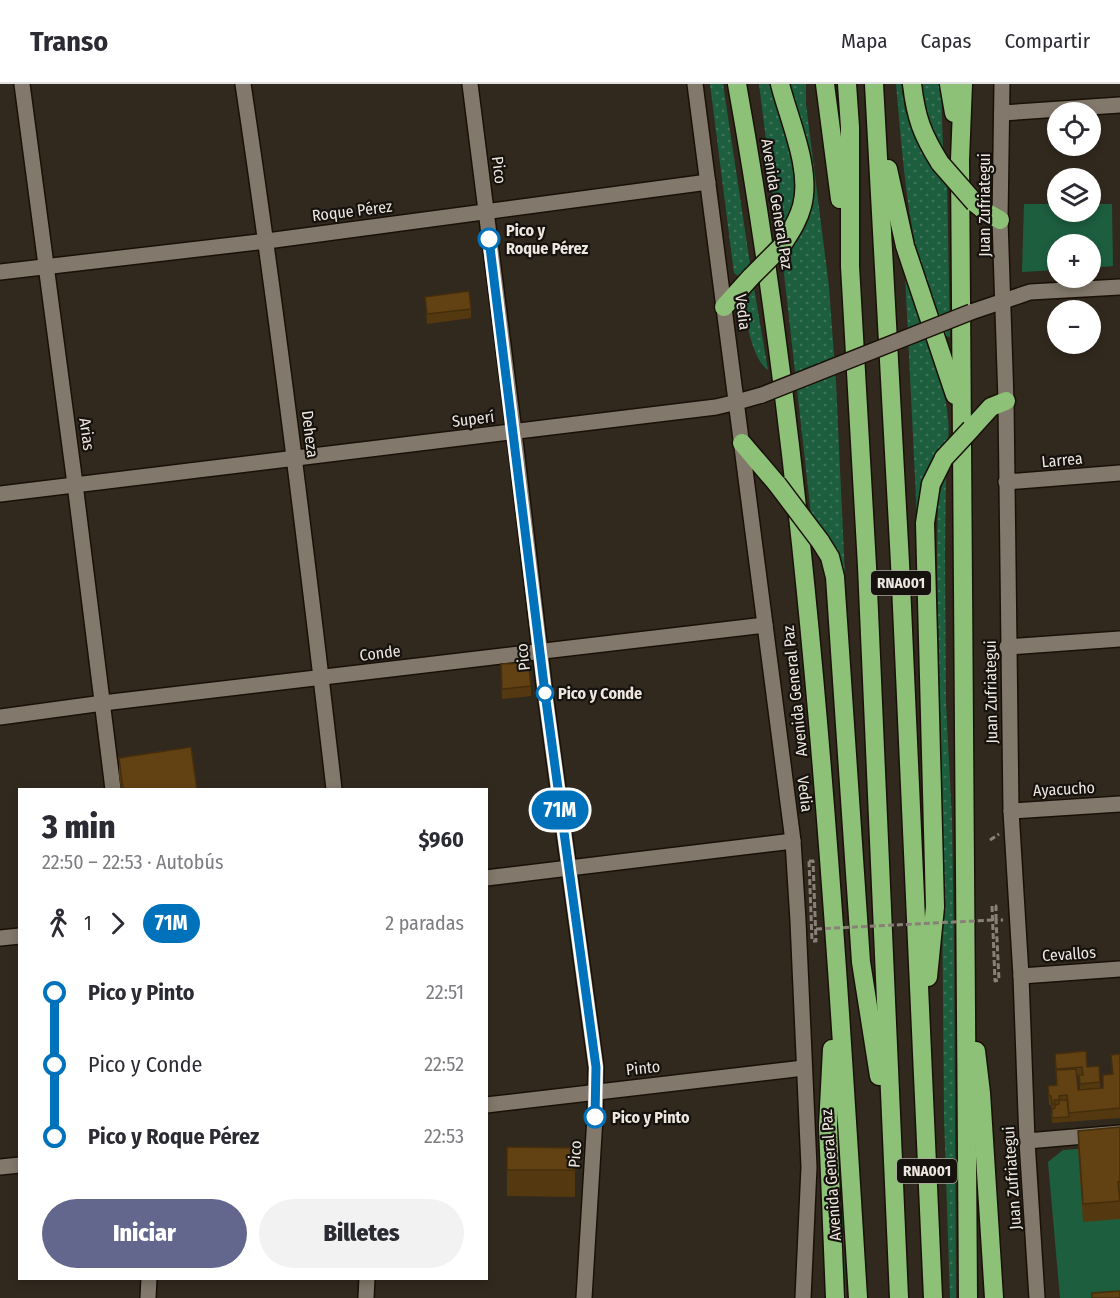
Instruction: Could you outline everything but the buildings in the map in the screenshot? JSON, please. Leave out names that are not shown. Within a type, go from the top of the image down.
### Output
[{"type":"highway","name":"Avenida General Paz","points":[[738,84],[759,202],[798,522],[821,757],[858,1298]]},
{"type":"highway","points":[[749,84],[758,158],[759,202]]},
{"type":"highway","points":[[724,307],[780,247],[795,226],[802,205],[805,183],[801,161],[780,84]]},
{"type":"highway","points":[[825,84],[850,266]]},
{"type":"highway","name":"RNA001","points":[[847,84],[850,127],[850,266],[867,566],[899,1298]]},
{"type":"highway","name":"RNA001","points":[[874,84],[900,563],[933,1298]]},
{"type":"highway","points":[[912,84],[915,111],[924,138],[940,163],[975,203],[1000,220]]},
{"type":"highway","points":[[949,84],[960,160]]},
{"type":"highway","points":[[963,84],[960,160],[966,429],[968,1298]]},
{"type":"highway","points":[[877,122],[905,246],[966,429]]},
{"type":"highway","points":[[922,1044],[935,907],[925,523],[931,484],[944,458],[966,429],[991,407],[1006,401]]},
{"type":"highway","points":[[742,444],[777,484],[820,541],[830,557],[835,577],[861,962],[893,1160]]},
{"type":"highway","points":[[835,1298],[828,1126],[836,966]]},
{"type":"highway","points":[[966,966],[981,1093],[994,1298]]},
{"type":"street","name":"Arias","points":[[22,84],[113,788]]},
{"type":"street","name":"Deheza","points":[[243,84],[267,241],[334,788]]},
{"type":"street","name":"Pico","points":[[470,84],[540,650],[596,1067],[584,1298]]},
{"type":"street","name":"Vedia","points":[[695,84],[793,841],[808,1191],[803,1298]]},
{"type":"street","name":"Juan Zufriategui","points":[[1002,84],[1000,220],[1006,401],[1007,647],[1011,810],[1021,976],[1027,1141],[1038,1298]]},
{"type":"street","points":[[1002,113],[1120,105]]},
{"type":"street","name":"Roque Pérez","points":[[0,273],[267,241],[708,182]]},
{"type":"street","name":"Superí","points":[[0,494],[716,407],[762,395],[971,312],[1030,292],[1120,287]]},
{"type":"street","name":"Larrea","points":[[1006,482],[1120,473]]},
{"type":"street","name":"Conde","points":[[0,717],[540,650],[765,625]]},
{"type":"street","points":[[1007,647],[1120,639]]},
{"type":"street","name":"Ayacucho","points":[[1011,810],[1120,804]]},
{"type":"street","points":[[488,878],[793,841]]},
{"type":"street","points":[[0,938],[18,936]]},
{"type":"street","name":"Cevallos","points":[[1021,976],[1120,969]]},
{"type":"street","name":"Pinto","points":[[488,1105],[804,1068]]},
{"type":"street","points":[[1027,1141],[1120,1133]]},
{"type":"street","points":[[0,1167],[18,1165]]},
{"type":"street","points":[[148,1298],[149,1280]]},
{"type":"street","points":[[366,1298],[367,1280]]},
{"type":"path","points":[[994,920],[999,981],[995,981],[994,920]]},
{"type":"path","points":[[816,941],[816,929],[1008,920]]},
{"type":"green space","points":[[710,84],[723,84],[750,264],[741,276],[734,273]]},
{"type":"green space","points":[[759,84],[772,84],[794,171],[794,203],[789,218],[778,235]]},
{"type":"green space","points":[[790,84],[806,84],[806,104],[829,287],[846,597],[840,561],[811,514],[782,256],[805,227],[812,207],[813,190],[809,153]]},
{"type":"green space","points":[[896,84],[901,84],[905,110],[915,138],[947,180],[950,337],[945,336],[933,306],[915,244],[905,181]]},
{"type":"green space","points":[[920,84],[941,84],[943,150],[928,118]]},
{"type":"green space","points":[[1024,204],[1047,204],[1047,222],[1101,222],[1101,204],[1112,204],[1113,266],[1101,267],[1101,234],[1047,234],[1047,271],[1022,272]]},
{"type":"green space","points":[[905,274],[941,379],[948,422],[947,442],[929,465],[923,477],[917,518]]},
{"type":"green space","points":[[754,288],[768,370],[755,352],[746,318],[746,304]]},
{"type":"green space","points":[[946,474],[946,702],[952,819],[956,1298],[950,1298],[944,1117],[937,558],[938,498]]},
{"type":"green space","points":[[1120,1146],[1120,1298],[1060,1298],[1048,1162],[1063,1150]]},
{"type":"green space","points":[[841,1175],[846,1298],[843,1298],[838,1176]]},
{"type":"bus line","name":"71M","points":[[489,239],[545,693],[596,1067],[595,1117]]},
{"type":"place","name":"Pico y Roque Pérez","points":[[489,239]]},
{"type":"place","name":"Pico y Conde","points":[[545,693]]},
{"type":"place","name":"Pico y Pinto","points":[[595,1117]]}]
